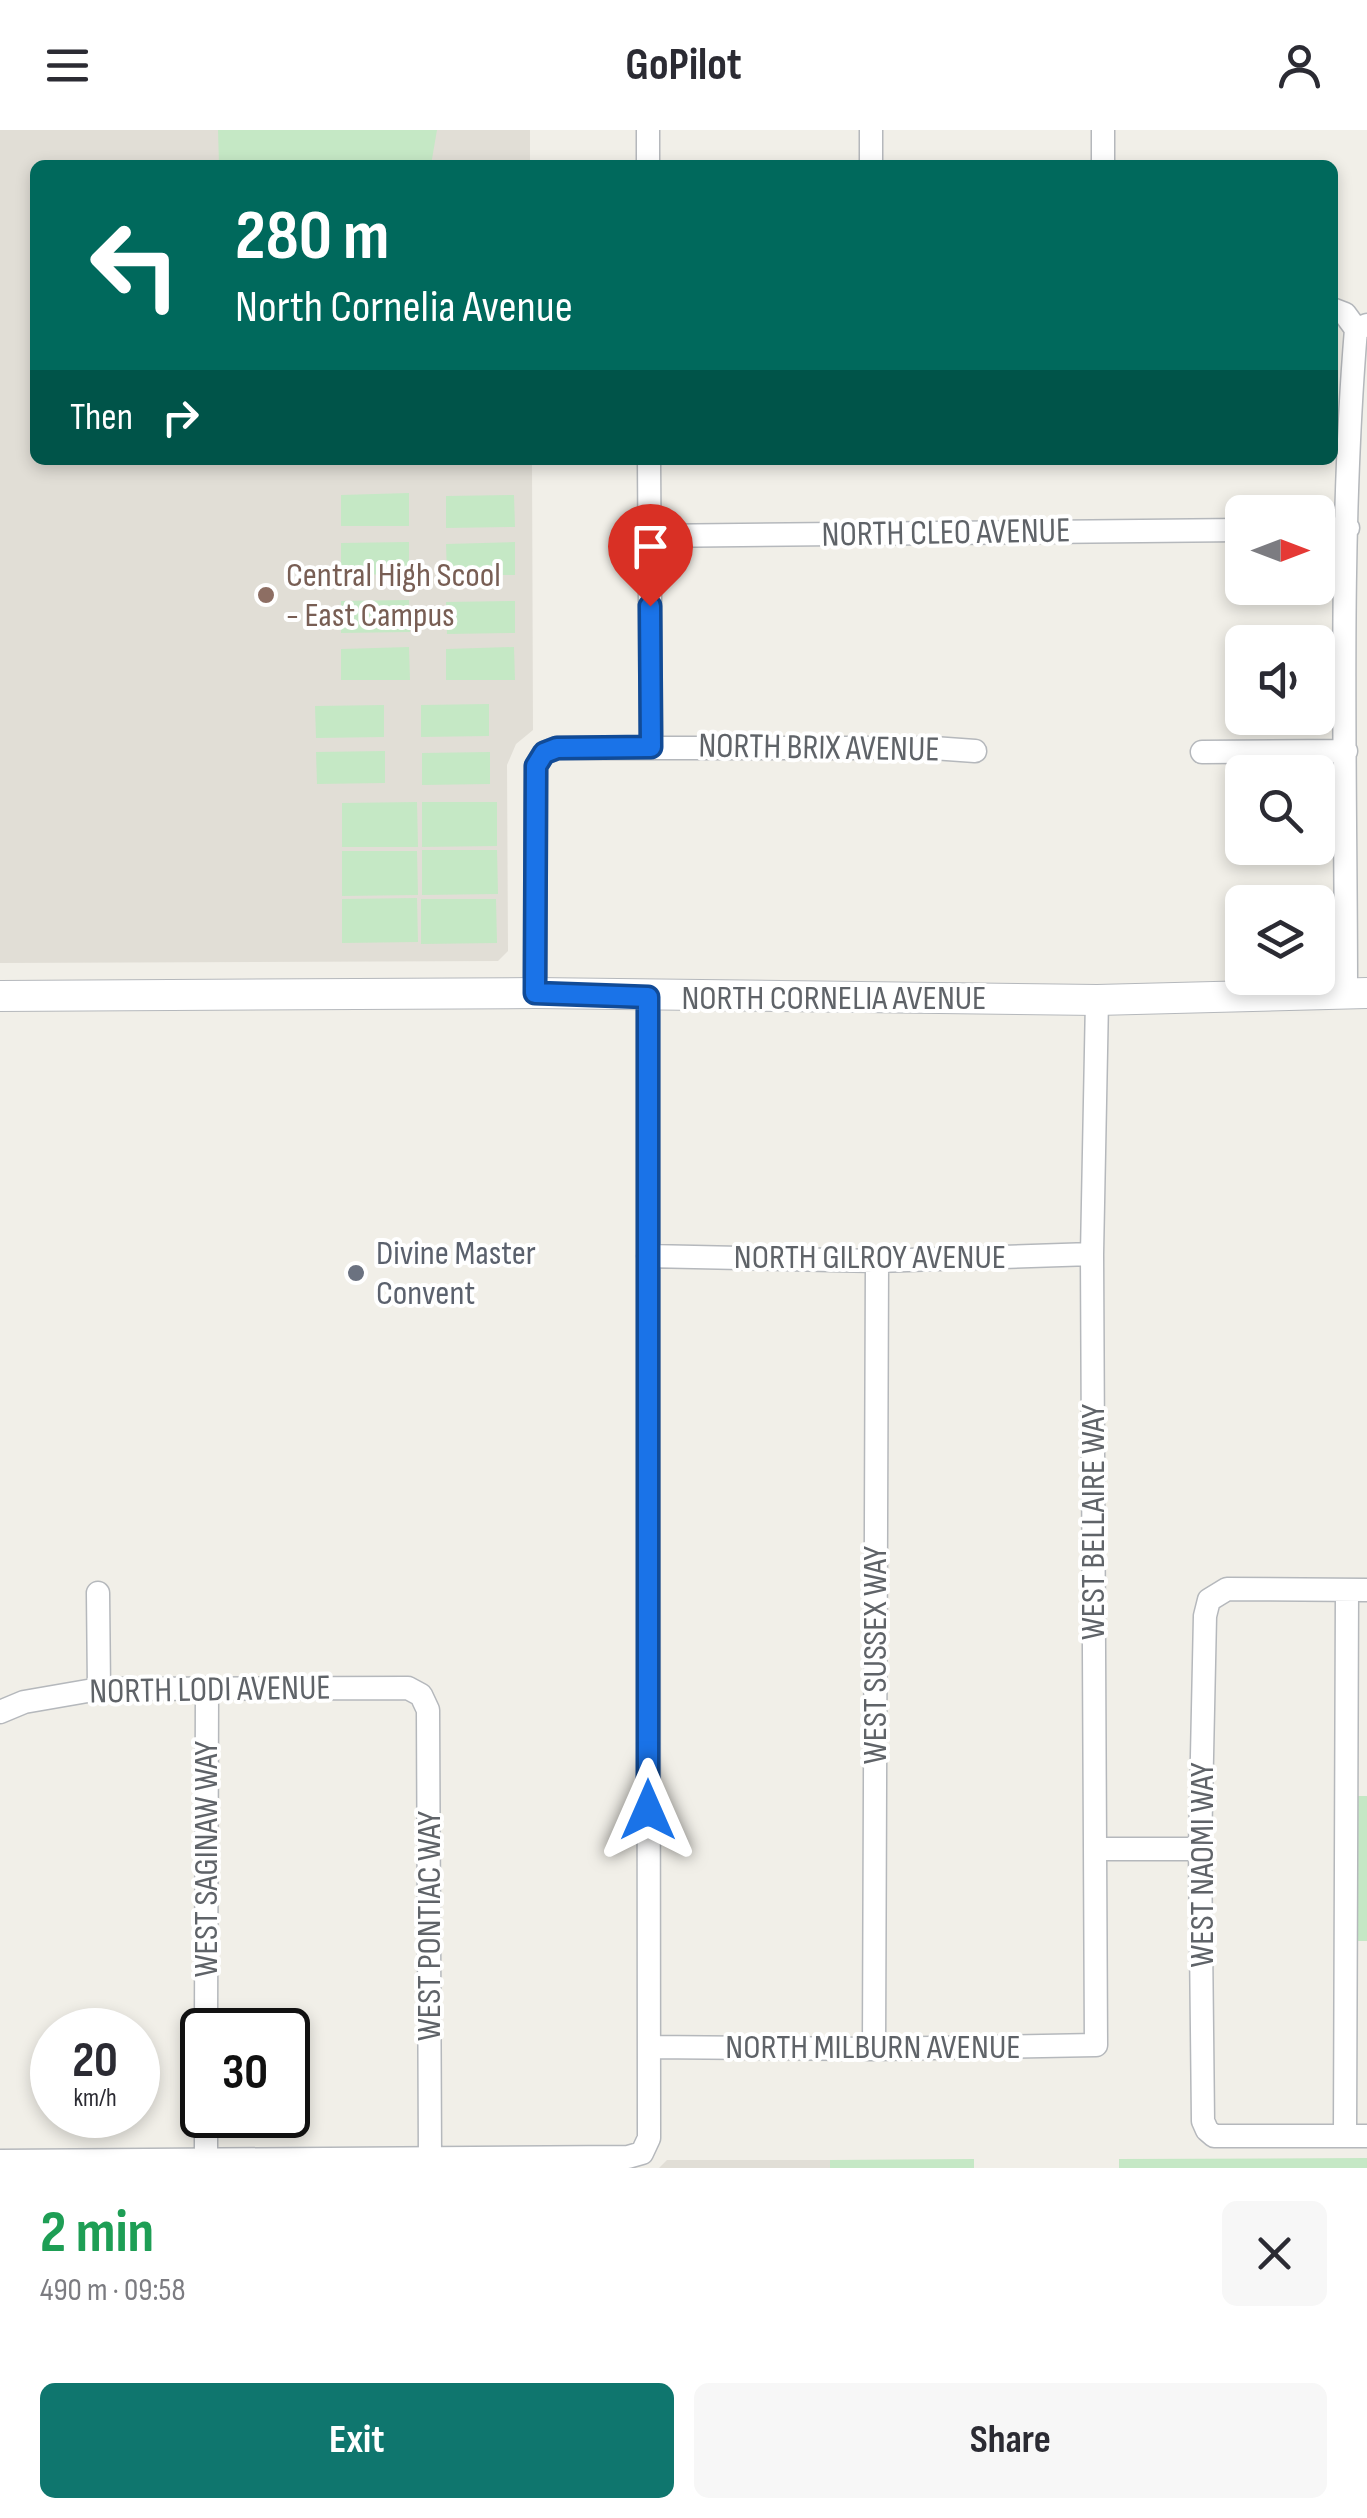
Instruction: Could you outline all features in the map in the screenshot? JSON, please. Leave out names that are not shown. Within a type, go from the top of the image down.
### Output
[{"type":"street","points":[[648,130],[648,160]]},
{"type":"street","points":[[870,130],[870,160]]},
{"type":"street","points":[[1103,130],[1103,160]]},
{"type":"street","points":[[1338,311],[1362,327],[1348,528],[1346,751],[1357,994]]},
{"type":"street","points":[[649,465],[651,747]]},
{"type":"street","points":[[1335,528],[1348,528]]},
{"type":"street","name":"NORTH CLEO AVENUE","points":[[649,536],[1225,530]]},
{"type":"street","name":"NORTH BRIX AVENUE","points":[[535,993],[536,766],[544,753],[557,748],[651,747],[975,751]]},
{"type":"street","points":[[1202,752],[1346,751]]},
{"type":"street","name":"NORTH CORNELIA AVENUE","points":[[0,996],[535,993],[1097,1000],[1357,994]]},
{"type":"street","points":[[0,2161],[628,2157],[642,2153],[649,2138],[648,997]]},
{"type":"street","name":"WEST BELLAIRE WAY","points":[[1096,2045],[1092,1254],[1097,1000]]},
{"type":"street","name":"NORTH GILROY AVENUE","points":[[648,1256],[877,1261],[1092,1254]]},
{"type":"street","name":"WEST SUSSEX WAY","points":[[874,2049],[877,1261]]},
{"type":"street","name":"WEST NAOMI WAY","points":[[1356,2136],[1214,2136],[1207,2130],[1200,1848],[1208,1600],[1227,1589],[1357,1590]]},
{"type":"street","points":[[1356,2136],[1357,1590]]},
{"type":"street","points":[[98,1593],[99,1689]]},
{"type":"street","name":"WEST SAGINAW WAY","points":[[206,1688],[206,2008]]},
{"type":"street","name":"NORTH LODI AVENUE","points":[[0,1712],[24,1702],[99,1689],[408,1688],[421,1694]]},
{"type":"street","name":"WEST PONTIAC WAY","points":[[421,1694],[428,1710],[430,2158]]},
{"type":"street","points":[[1095,1849],[1200,1848]]},
{"type":"street","name":"NORTH MILBURN AVENUE","points":[[649,2047],[874,2049],[1096,2045]]},
{"type":"street","points":[[206,2138],[206,2158]]},
{"type":"shaded area","name":"Central High Scool - East Campus","points":[[0,130],[530,130],[530,160],[30,160],[30,465],[532,465],[533,730],[516,744],[507,765],[508,951],[498,961],[0,963]]},
{"type":"shaded area","points":[[667,2160],[830,2160],[830,2168],[659,2168]]},
{"type":"green space","points":[[218,130],[437,130],[432,160],[219,160]]},
{"type":"green space","points":[[409,493],[409,526],[341,526],[341,495]]},
{"type":"green space","points":[[514,495],[515,527],[446,528],[446,496]]},
{"type":"green space","points":[[409,542],[409,574],[341,575],[341,543]]},
{"type":"green space","points":[[515,542],[515,575],[447,575],[446,544]]},
{"type":"green space","points":[[409,600],[410,632],[341,633],[341,601]]},
{"type":"green space","points":[[515,601],[515,633],[447,634],[446,602]]},
{"type":"green space","points":[[409,647],[410,680],[341,680],[341,649]]},
{"type":"green space","points":[[514,647],[515,680],[446,680],[446,649]]},
{"type":"green space","points":[[489,704],[489,736],[421,737],[421,705]]},
{"type":"green space","points":[[384,705],[384,737],[316,738],[315,706]]},
{"type":"green space","points":[[385,751],[385,783],[317,784],[316,752]]},
{"type":"green space","points":[[490,752],[490,784],[422,785],[422,753]]},
{"type":"green space","points":[[417,802],[418,847],[342,847],[342,803]]},
{"type":"green space","points":[[422,802],[497,802],[497,846],[422,847]]},
{"type":"green space","points":[[422,850],[497,850],[498,894],[422,895]]},
{"type":"green space","points":[[342,851],[417,851],[418,895],[342,896]]},
{"type":"green space","points":[[417,898],[418,942],[342,943],[342,899]]},
{"type":"green space","points":[[421,899],[496,899],[497,943],[421,944]]},
{"type":"green space","points":[[1350,1796],[1367,1796],[1367,1941],[1351,1941]]},
{"type":"green space","points":[[1367,2158],[1367,2168],[1119,2168],[1119,2159]]},
{"type":"green space","points":[[974,2159],[974,2168],[830,2168],[830,2160]]},
{"type":"place","name":"Central High Scool - East Campus","points":[[266,595]]},
{"type":"place","name":"Divine Master Convent","points":[[356,1273]]},
{"type":"route","points":[[648,1810],[648,997],[535,993],[536,766],[544,753],[557,748],[651,747],[650,606]]}]
